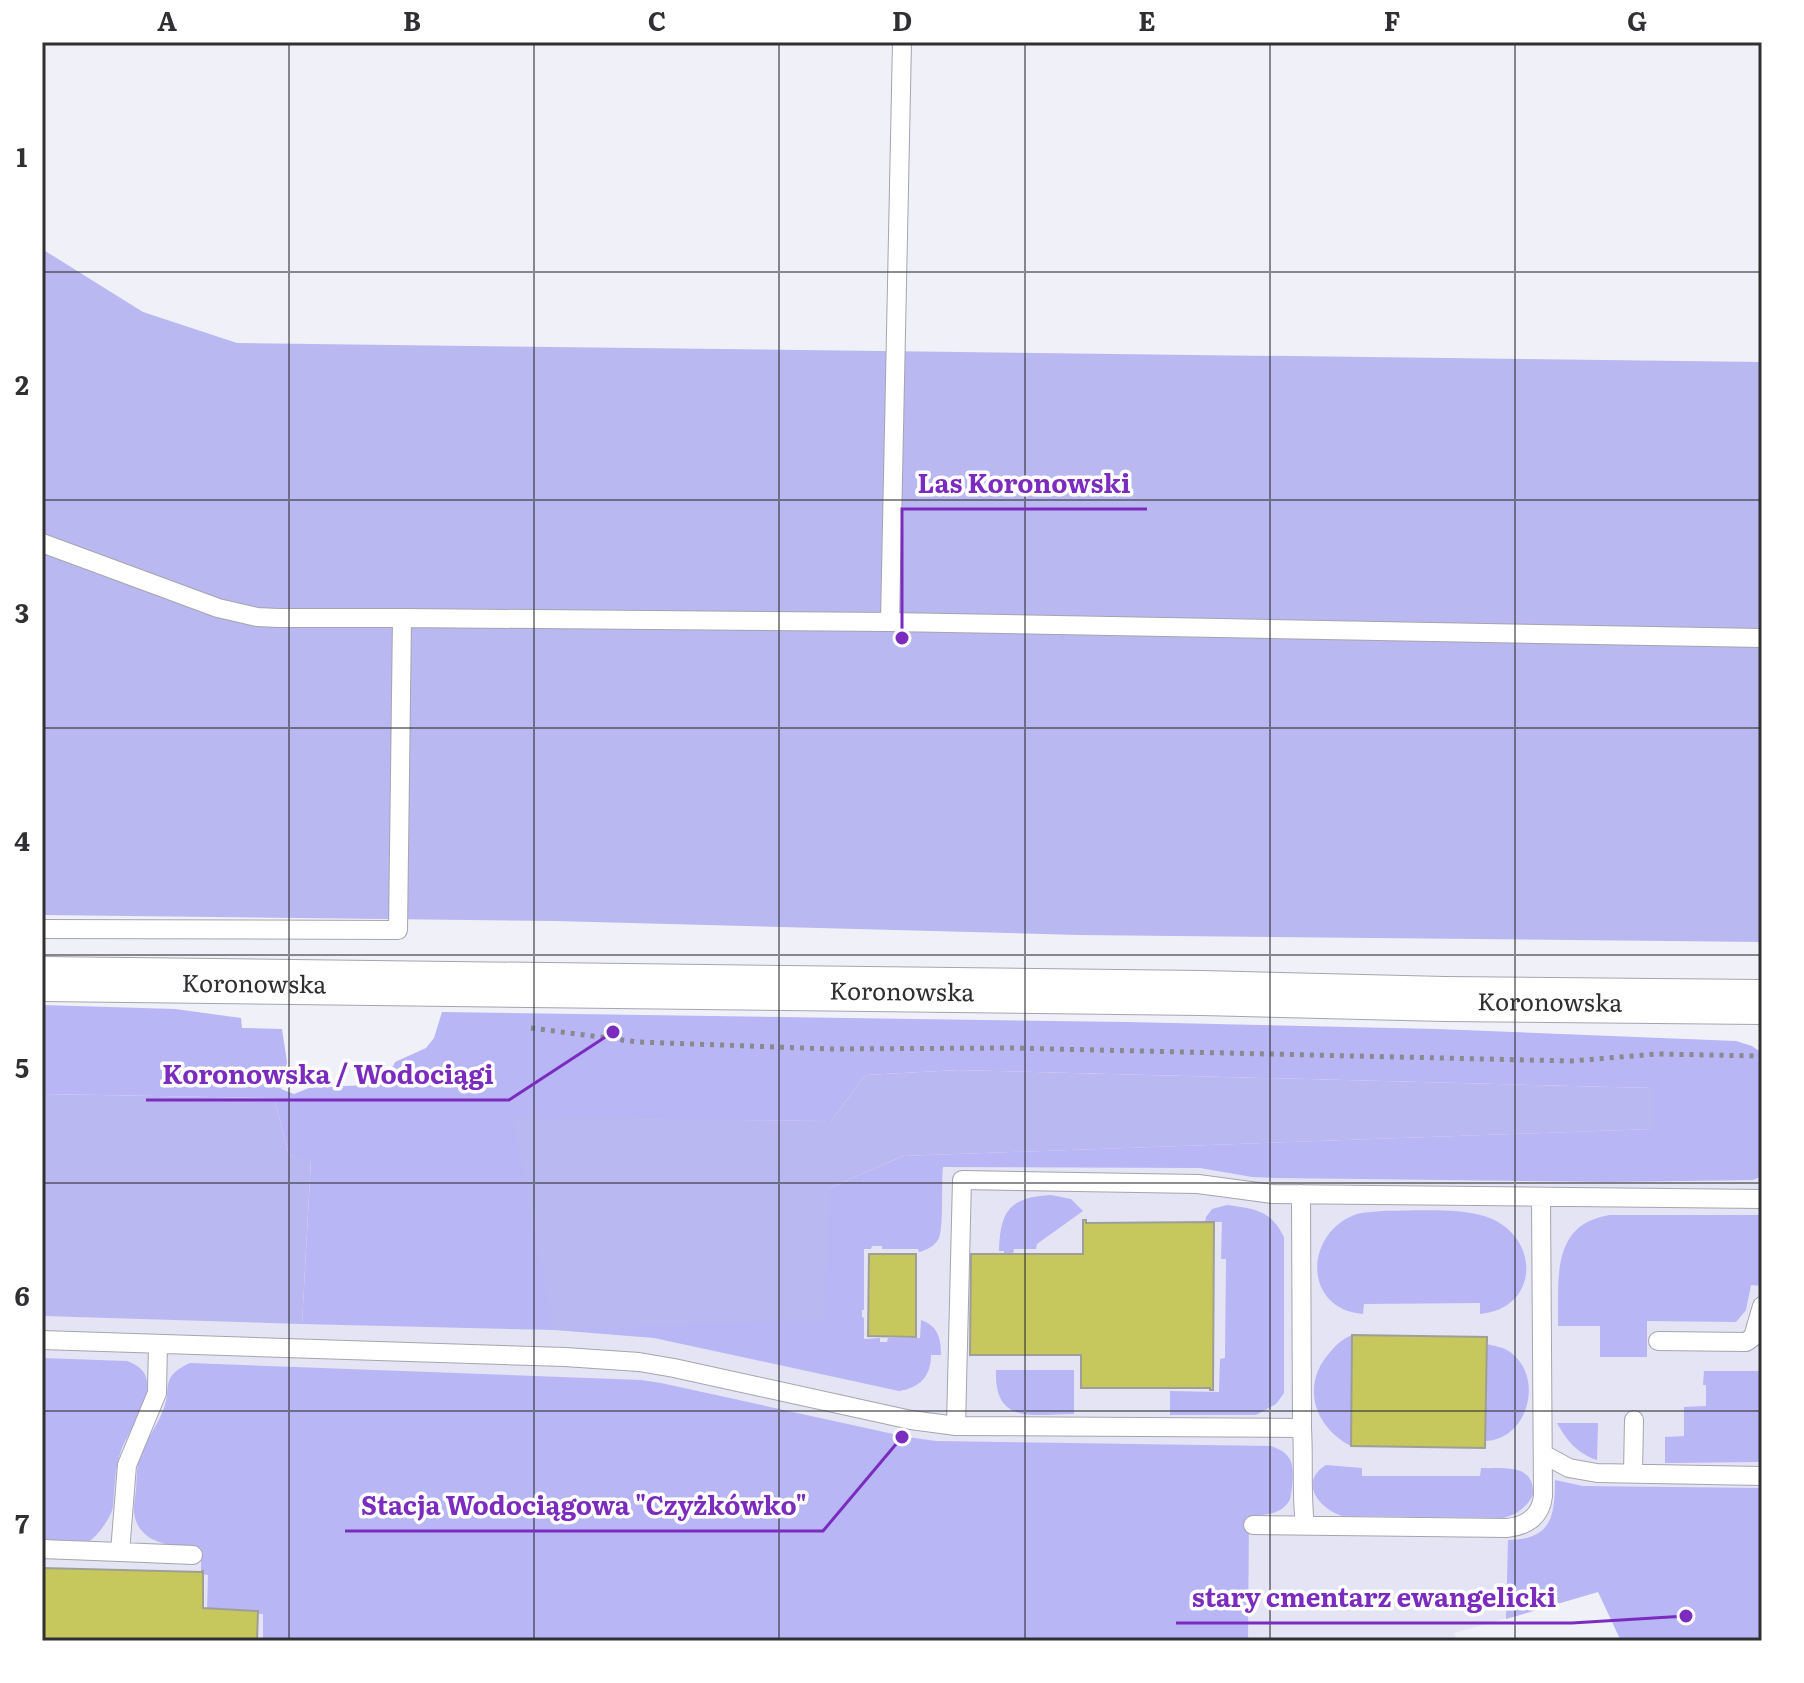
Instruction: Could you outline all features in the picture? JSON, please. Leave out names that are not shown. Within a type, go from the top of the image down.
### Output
[{"type":"main road","name":"Koronowska","points":[[42,979],[1762,1002]]},
{"type":"lane","points":[[890,622],[902,42]]},
{"type":"lane","points":[[42,543],[218,608],[278,618],[890,622],[1762,638]]},
{"type":"lane","points":[[42,929],[398,930],[402,618]]},
{"type":"lane","points":[[956,1426],[962,1180],[1198,1184],[1249,1192],[1301,1194],[1762,1199]]},
{"type":"lane","points":[[1301,1194],[1302,1505],[1305,1526]]},
{"type":"lane","points":[[1253,1525],[1507,1528],[1522,1525],[1538,1513],[1542,1503],[1543,1454],[1541,1197]]},
{"type":"lane","points":[[1658,1341],[1746,1342],[1753,1337],[1762,1306]]},
{"type":"lane","points":[[42,1340],[639,1362],[911,1420],[956,1426],[1302,1428]]},
{"type":"lane","points":[[120,1552],[127,1465],[157,1393],[158,1344]]},
{"type":"lane","points":[[1633,1473],[1634,1420]]},
{"type":"lane","points":[[1543,1454],[1580,1471],[1762,1476]]},
{"type":"lane","points":[[42,1549],[193,1555]]},
{"type":"path","points":[[520,1026],[638,1042],[831,1049],[1010,1048],[1571,1061],[1657,1054],[1762,1056]]},
{"type":"shaded area","points":[[42,249],[143,312],[237,343],[1762,362],[1762,942],[1079,935],[555,921],[42,915]]},
{"type":"shaded area","points":[[42,1005],[175,1009],[241,1018],[242,1028],[282,1029],[287,1062],[281,1089],[294,1094],[309,1088],[384,1084],[395,1062],[426,1048],[434,1038],[442,1012],[1127,1022],[1437,1029],[1736,1041],[1762,1053],[1762,1176],[1753,1180],[1609,1182],[1276,1178],[1200,1168],[943,1167],[941,1223],[935,1243],[919,1252],[918,1249],[882,1249],[882,1246],[864,1249],[864,1339],[880,1338],[880,1342],[887,1342],[888,1338],[920,1338],[921,1320],[935,1329],[939,1338],[941,1355],[931,1355],[923,1380],[899,1391],[654,1338],[554,1330],[302,1324],[311,1160],[289,1155],[274,1098],[42,1094]],"holes":[[[958,1070],[1652,1088],[1653,1129],[903,1156],[830,1188],[513,1119],[831,1121],[865,1075]]]},
{"type":"shaded area","points":[[958,1070],[1653,1088],[1653,1129],[903,1156],[830,1188],[824,1319],[554,1330],[513,1118],[831,1121],[865,1075]]},
{"type":"shaded area","points":[[42,1094],[274,1098],[289,1155],[311,1159],[302,1324],[42,1316]]},
{"type":"shaded area","points":[[1762,1125],[1762,1545],[1454,1633],[1458,1641],[42,1641],[42,1316],[554,1330],[824,1319],[903,1156]]},
{"type":"shaded area","points":[[1051,1195],[1071,1199],[1083,1211],[1037,1244],[1036,1249],[1014,1249],[1013,1254],[999,1251],[1002,1226],[1010,1209],[1026,1199]]},
{"type":"shaded area","points":[[1227,1205],[1260,1212],[1273,1221],[1284,1237],[1284,1393],[1276,1404],[1256,1415],[1170,1415],[1170,1391],[1219,1392],[1220,1359],[1225,1358],[1226,1259],[1221,1259],[1222,1222],[1205,1222],[1212,1209]]},
{"type":"shaded area","points":[[1454,1211],[1492,1219],[1508,1229],[1519,1242],[1525,1257],[1526,1273],[1522,1288],[1513,1300],[1499,1309],[1480,1314],[1480,1303],[1364,1304],[1363,1314],[1343,1309],[1329,1299],[1320,1285],[1317,1269],[1320,1252],[1327,1237],[1340,1223],[1357,1214]]},
{"type":"shaded area","points":[[1610,1215],[1762,1215],[1762,1286],[1751,1285],[1746,1310],[1736,1322],[1647,1321],[1647,1357],[1600,1357],[1600,1326],[1558,1326],[1559,1273],[1567,1242],[1577,1230],[1591,1220]]},
{"type":"shaded area","points":[[1352,1335],[1351,1446],[1338,1437],[1320,1416],[1314,1390],[1322,1363],[1336,1345]]},
{"type":"shaded area","points":[[1487,1344],[1508,1350],[1521,1363],[1529,1391],[1527,1406],[1512,1430],[1500,1438],[1485,1441]]},
{"type":"shaded area","points":[[42,1358],[127,1361],[140,1368],[146,1378],[145,1400],[119,1456],[112,1511],[95,1537],[88,1542],[42,1541]]},
{"type":"shaded area","points":[[190,1363],[641,1380],[936,1441],[1271,1446],[1284,1453],[1291,1462],[1292,1487],[1288,1503],[1279,1511],[1249,1516],[1248,1641],[263,1641],[263,1614],[207,1612],[208,1575],[201,1574],[201,1548],[173,1546],[155,1540],[140,1529],[135,1517],[141,1452],[162,1413],[170,1379]]},
{"type":"shaded area","points":[[996,1370],[1074,1370],[1074,1414],[1031,1415],[1009,1409],[997,1388]]},
{"type":"shaded area","points":[[1704,1371],[1762,1371],[1762,1462],[1665,1463],[1665,1437],[1684,1436],[1684,1407],[1706,1406]]},
{"type":"shaded area","points":[[1557,1423],[1598,1423],[1597,1460],[1573,1446]]},
{"type":"shaded area","points":[[1326,1465],[1362,1468],[1362,1476],[1480,1476],[1481,1468],[1516,1470],[1529,1477],[1533,1495],[1521,1510],[1503,1518],[1343,1516],[1326,1507],[1315,1494],[1313,1479]]},
{"type":"shaded area","points":[[1555,1480],[1583,1486],[1762,1488],[1762,1641],[1621,1641],[1598,1592],[1506,1619],[1508,1540],[1533,1536],[1548,1524],[1554,1505]]},
{"type":"building","points":[[1083,1220],[1086,1223],[1214,1222],[1213,1390],[1081,1388],[1081,1355],[970,1355],[971,1254],[1083,1254]]},
{"type":"building","points":[[869,1254],[916,1254],[916,1337],[868,1336]]},
{"type":"building","points":[[1352,1335],[1487,1337],[1485,1448],[1351,1446]]},
{"type":"building","points":[[42,1568],[203,1570],[203,1608],[258,1611],[257,1641],[42,1641]]},
{"type":"place","name":"Las Koronowski","points":[[902,638]]},
{"type":"place","name":"Koronowska / Wodociągi","points":[[613,1032]]},
{"type":"place","name":"Stacja Wodociągowa \"Czyżkówko\"","points":[[902,1437]]},
{"type":"place","name":"stary cmentarz ewangelicki","points":[[1686,1616]]}]
